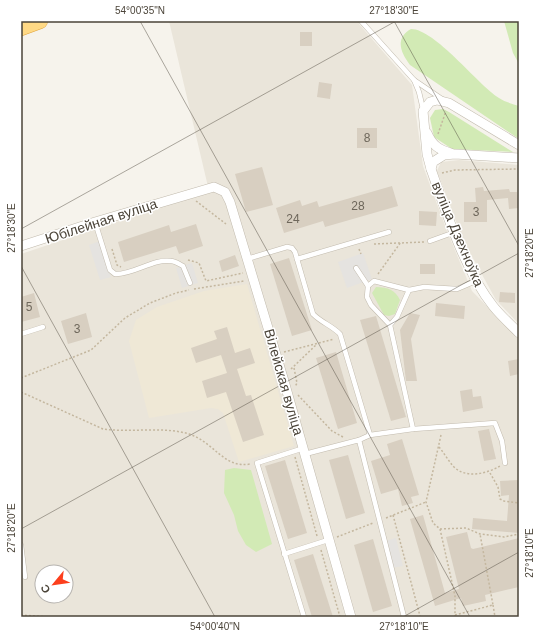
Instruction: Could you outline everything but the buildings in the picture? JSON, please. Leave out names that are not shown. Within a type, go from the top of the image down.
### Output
[{"type":"highway","points":[[21,28],[40,21]]},
{"type":"street","points":[[435,171],[427,154],[423,111],[430,102],[436,100],[449,103],[519,145]]},
{"type":"street","points":[[425,128],[430,140],[436,146],[441,150],[455,154]]},
{"type":"street","name":"вуліца Дзехноўка","points":[[519,158],[455,154],[438,157],[433,162],[454,232],[476,282],[493,306],[519,333]]},
{"type":"street","name":"Вілейская вуліца","points":[[181,195],[214,187],[225,192],[230,202],[304,451],[323,542],[351,617]]},
{"type":"street","name":"Юбілейная вуліца","points":[[21,246],[181,195]]},
{"type":"lane","points":[[361,21],[414,80],[449,103]]},
{"type":"lane","points":[[414,80],[419,92],[423,111]]},
{"type":"lane","points":[[95,222],[110,270],[115,274],[122,274],[160,262],[171,261],[183,266],[190,283]]},
{"type":"lane","points":[[297,259],[389,232]]},
{"type":"lane","points":[[430,241],[454,232]]},
{"type":"lane","points":[[247,259],[287,247],[292,248],[297,259],[314,314],[321,322],[332,325],[340,337],[370,435]]},
{"type":"lane","points":[[356,268],[368,286],[367,297],[371,305],[390,325],[413,429]]},
{"type":"lane","points":[[368,286],[374,281],[409,290],[424,287],[457,289],[476,282]]},
{"type":"lane","points":[[390,325],[397,318],[409,290]]},
{"type":"lane","points":[[21,334],[43,327]]},
{"type":"lane","points":[[304,617],[257,463],[293,452],[352,442],[370,435],[413,429],[495,423],[502,441],[505,463]]},
{"type":"lane","points":[[359,440],[404,617]]},
{"type":"lane","points":[[284,554],[323,542]]},
{"type":"lane","points":[[21,545],[25,577]]},
{"type":"path","points":[[436,146],[449,103]]},
{"type":"path","points":[[435,171],[519,169]]},
{"type":"path","points":[[181,195],[192,199],[240,234]]},
{"type":"path","points":[[375,244],[430,241]]},
{"type":"path","points":[[374,281],[401,242]]},
{"type":"path","points":[[110,244],[117,265],[122,267]]},
{"type":"path","points":[[187,260],[199,264],[206,281],[252,275]]},
{"type":"path","points":[[21,378],[91,350],[125,318],[150,304],[176,293],[252,275]]},
{"type":"path","points":[[276,354],[340,337]]},
{"type":"path","points":[[316,344],[294,368],[297,384],[293,390],[332,431],[352,442]]},
{"type":"path","points":[[21,392],[103,429],[115,431],[174,431],[189,434],[214,448],[228,462],[241,466],[257,463]]},
{"type":"path","points":[[442,428],[426,502],[433,523],[440,529],[455,596],[455,616],[492,605]]},
{"type":"path","points":[[439,447],[453,466],[466,474],[490,472],[505,463]]},
{"type":"path","points":[[293,452],[323,542],[340,617]]},
{"type":"path","points":[[490,472],[498,487],[500,499],[519,503]]},
{"type":"path","points":[[323,542],[426,502]]},
{"type":"path","points":[[393,515],[420,616]]},
{"type":"path","points":[[440,529],[466,528],[480,534],[504,537],[519,534]]},
{"type":"path","points":[[480,534],[495,617]]},
{"type":"path","points":[[21,615],[49,617]]},
{"type":"path","points":[[414,617],[434,617]]},
{"type":"shaded area","points":[[169,21],[362,21],[359,24],[412,85],[423,166],[447,231],[472,291],[519,339],[519,617],[21,617],[21,254],[209,191]]},
{"type":"shaded area","points":[[459,160],[519,165],[519,324],[496,300],[463,240],[437,171],[441,162]]},
{"type":"shaded area","points":[[100,241],[111,277],[100,280],[89,245]]},
{"type":"shaded area","points":[[363,253],[372,279],[347,288],[338,262]]},
{"type":"shaded area","points":[[192,263],[198,283],[182,288],[176,268]]},
{"type":"shaded area","points":[[247,284],[294,446],[239,462],[223,413],[218,409],[211,408],[149,418],[129,341],[136,320],[157,307],[204,291]]},
{"type":"shaded area","points":[[396,538],[403,566],[392,568],[385,541]]},
{"type":"green space","points":[[504,21],[519,21],[519,64],[513,53]]},
{"type":"green space","points":[[411,29],[421,31],[444,47],[499,98],[519,106],[519,139],[410,65],[402,50],[401,41],[406,33]]},
{"type":"green space","points":[[443,109],[513,152],[452,149],[434,137],[430,118],[435,110]]},
{"type":"green space","points":[[376,287],[391,290],[396,294],[400,300],[395,314],[389,316],[384,315],[372,293]]},
{"type":"green space","points":[[234,468],[251,470],[272,544],[256,552],[246,545],[238,531],[234,515],[224,493],[225,470]]}]
